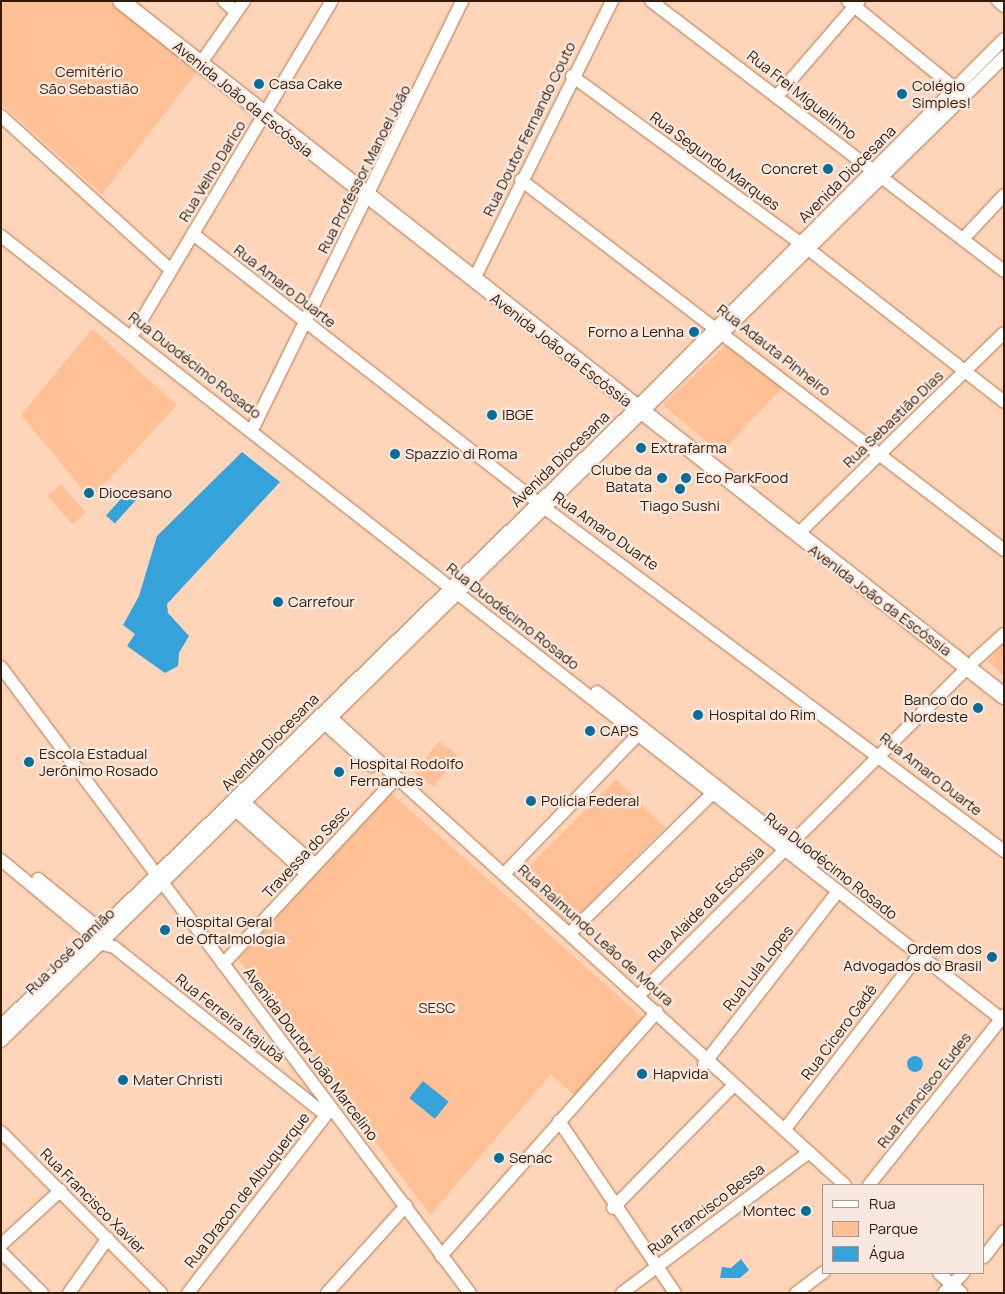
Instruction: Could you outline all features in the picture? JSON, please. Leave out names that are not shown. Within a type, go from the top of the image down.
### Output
[{"type":"main road","name":"Avenida João da Escóssia","points":[[121,1],[266,111],[642,408],[971,664],[1004,683]]},
{"type":"main road","name":"Avenida João da Escóssia","points":[[134,1],[205,57],[266,111]]},
{"type":"main road","name":"Avenida João da Escóssia","points":[[367,192],[477,273],[642,408],[804,528],[971,664],[1004,696]]},
{"type":"street","points":[[205,57],[240,6],[224,1]]},
{"type":"street","name":"Rua Velho Darico","points":[[135,331],[332,1]]},
{"type":"street","name":"Rua Professor Manoel João","points":[[253,427],[306,324],[367,192],[462,1]]},
{"type":"street","name":"Rua Doutor Fernando Couto","points":[[477,273],[572,76],[612,1]]},
{"type":"street","name":"Rua Frei Miguelinho","points":[[651,1],[778,96],[1004,271]]},
{"type":"street","points":[[998,1],[1004,6]]},
{"type":"street","points":[[778,96],[854,3],[956,89]]},
{"type":"street","name":"Avenida Diocesana","points":[[878,174],[956,89],[974,80],[1004,39]]},
{"type":"street","name":"Avenida Diocesana","points":[[159,881],[543,506],[974,80],[1004,58]]},
{"type":"street","name":"Rua Segundo Marques","points":[[572,76],[806,247],[1004,402]]},
{"type":"street","points":[[1,116],[171,270]]},
{"type":"street","name":"Rua Adauta Pinheiro","points":[[521,180],[721,330],[1004,550]]},
{"type":"street","points":[[963,240],[1004,195]]},
{"type":"street","name":"Rua Duodécimo Rosado","points":[[1,229],[135,331],[253,427]]},
{"type":"street","name":"Rua Amaro Duarte","points":[[193,234],[306,324],[543,506],[881,756],[1004,851]]},
{"type":"street","name":"Rua Duodécimo Rosado","points":[[1,236],[253,427],[1003,1017]]},
{"type":"street","name":"Rua Sebastião Dias","points":[[804,528],[1004,333]]},
{"type":"street","name":"Rua Duodécimo Rosado","points":[[458,588],[637,736],[712,794],[786,847],[919,955],[1003,1017]]},
{"type":"street","name":"Rua Alaide da Escóssia","points":[[639,995],[786,847],[881,756],[971,664],[1004,634]]},
{"type":"street","name":"Avenida Doutor João Marcelino","points":[[1,667],[159,881],[223,964],[329,1111],[406,1206],[470,1293]]},
{"type":"street","name":"Rua Raimundo Leão de Moura","points":[[325,718],[392,783],[785,1129],[833,1184]]},
{"type":"street","name":"Rua Raimundo Leão de Moura","points":[[325,718],[639,995],[654,1014]]},
{"type":"street","points":[[504,874],[637,736]]},
{"type":"street","name":"Travessa do Sesc","points":[[223,964],[392,783]]},
{"type":"street","points":[[570,933],[712,794]]},
{"type":"street","points":[[238,804],[311,870]]},
{"type":"street","name":"Rua Ferreira Itajubá","points":[[2,860],[329,1111]]},
{"type":"street","name":"Rua José Damião","points":[[1,1041],[159,881]]},
{"type":"street","name":"Rua Lula Lopes","points":[[706,1061],[838,891]]},
{"type":"street","name":"Rua José Damião","points":[[1,1026],[104,938]]},
{"type":"street","name":"Rua Cícero Gadê","points":[[785,1129],[919,955]]},
{"type":"street","points":[[441,1256],[654,1014]]},
{"type":"street","name":"Rua Francisco Eudes","points":[[870,1184],[1003,1017]]},
{"type":"street","name":"Rua Raimundo Leão de Moura","points":[[706,1061],[731,1088],[844,1184]]},
{"type":"street","points":[[615,1206],[731,1088]]},
{"type":"street","name":"Rua Dracon de Albuquerque","points":[[188,1293],[329,1111]]},
{"type":"street","points":[[556,1124],[615,1206],[670,1293]]},
{"type":"street","name":"Rua Francisco Xavier","points":[[1,1132],[61,1190],[161,1293]]},
{"type":"street","name":"Rua Francisco Bessa","points":[[622,1293],[657,1270],[809,1156]]},
{"type":"street","points":[[1,1245],[61,1190]]},
{"type":"street","points":[[327,1293],[406,1206]]},
{"type":"street","points":[[985,1245],[1004,1220]]},
{"type":"street","points":[[985,1256],[1004,1231]]},
{"type":"street","points":[[69,1293],[108,1238]]},
{"type":"street","points":[[1,1252],[42,1293]]},
{"type":"street","points":[[657,1270],[675,1293]]},
{"type":"street","name":"Rua Francisco Bessa","points":[[632,1293],[657,1270]]},
{"type":"street","points":[[796,1293],[822,1274]]},
{"type":"street","points":[[928,1274],[952,1291]]},
{"type":"street","points":[[940,1274],[952,1291]]},
{"type":"street","points":[[952,1291],[962,1274]]},
{"type":"street","points":[[952,1291],[971,1274]]},
{"type":"green space","name":"Cemitério São Sebastião","points":[[1,1],[109,1],[197,72],[102,194],[1,104]]},
{"type":"green space","points":[[92,329],[177,405],[95,494],[83,490],[21,415]]},
{"type":"green space","points":[[729,342],[783,387],[720,453],[663,405]]},
{"type":"green space","points":[[61,484],[86,513],[72,524],[47,496]]},
{"type":"green space","points":[[1004,643],[1004,677],[988,661]]},
{"type":"green space","points":[[439,741],[458,756],[433,787],[414,773]]},
{"type":"green space","points":[[616,779],[665,828],[569,924],[520,875]]},
{"type":"green space","name":"SESC","points":[[391,793],[645,1020],[575,1096],[551,1074],[430,1215],[238,959]]},
{"type":"water","points":[[242,452],[280,482],[167,604],[168,613],[189,636],[179,653],[178,666],[165,673],[127,646],[135,634],[123,625],[139,596],[157,536]]},
{"type":"water","points":[[128,491],[137,499],[115,524],[106,516]]},
{"type":"water","points":[[912,1056],[918,1056],[923,1061],[921,1070],[912,1072],[907,1067],[907,1061]]},
{"type":"water","points":[[423,1081],[449,1102],[435,1119],[409,1098]]},
{"type":"water","points":[[741,1259],[749,1270],[740,1278],[720,1278],[722,1267],[731,1268]]},
{"type":"place","name":"Casa Cake","points":[[259,84]]},
{"type":"place","name":"Colégio Simples!","points":[[902,94]]},
{"type":"place","name":"Concret","points":[[828,169]]},
{"type":"place","name":"Forno a Lenha","points":[[694,332]]},
{"type":"place","name":"IBGE","points":[[492,415]]},
{"type":"place","name":"Extrafarma","points":[[641,448]]},
{"type":"place","name":"Spazzio di Roma","points":[[395,454]]},
{"type":"place","name":"Clube da Batata","points":[[662,478]]},
{"type":"place","name":"Eco ParkFood","points":[[686,478]]},
{"type":"place","name":"Tiago Sushi","points":[[680,489]]},
{"type":"place","name":"Diocesano","points":[[89,493]]},
{"type":"place","name":"Carrefour","points":[[278,602]]},
{"type":"place","name":"Banco do Nordeste","points":[[978,708]]},
{"type":"place","name":"Hospital do Rim","points":[[698,715]]},
{"type":"place","name":"CAPS","points":[[590,731]]},
{"type":"place","name":"Escola Estadual Jerônimo Rosado","points":[[29,762]]},
{"type":"place","name":"Hospital Rodolfo Fernandes","points":[[339,772]]},
{"type":"place","name":"Polícia Federal","points":[[531,801]]},
{"type":"place","name":"Hospital Geral de Oftalmologia","points":[[165,930]]},
{"type":"place","name":"Ordem dos Advogados do Brasil","points":[[992,957]]},
{"type":"place","name":"Hapvida","points":[[642,1074]]},
{"type":"place","name":"Mater Christi","points":[[123,1080]]},
{"type":"place","name":"Senac","points":[[499,1158]]},
{"type":"place","name":"Montec","points":[[806,1211]]}]
